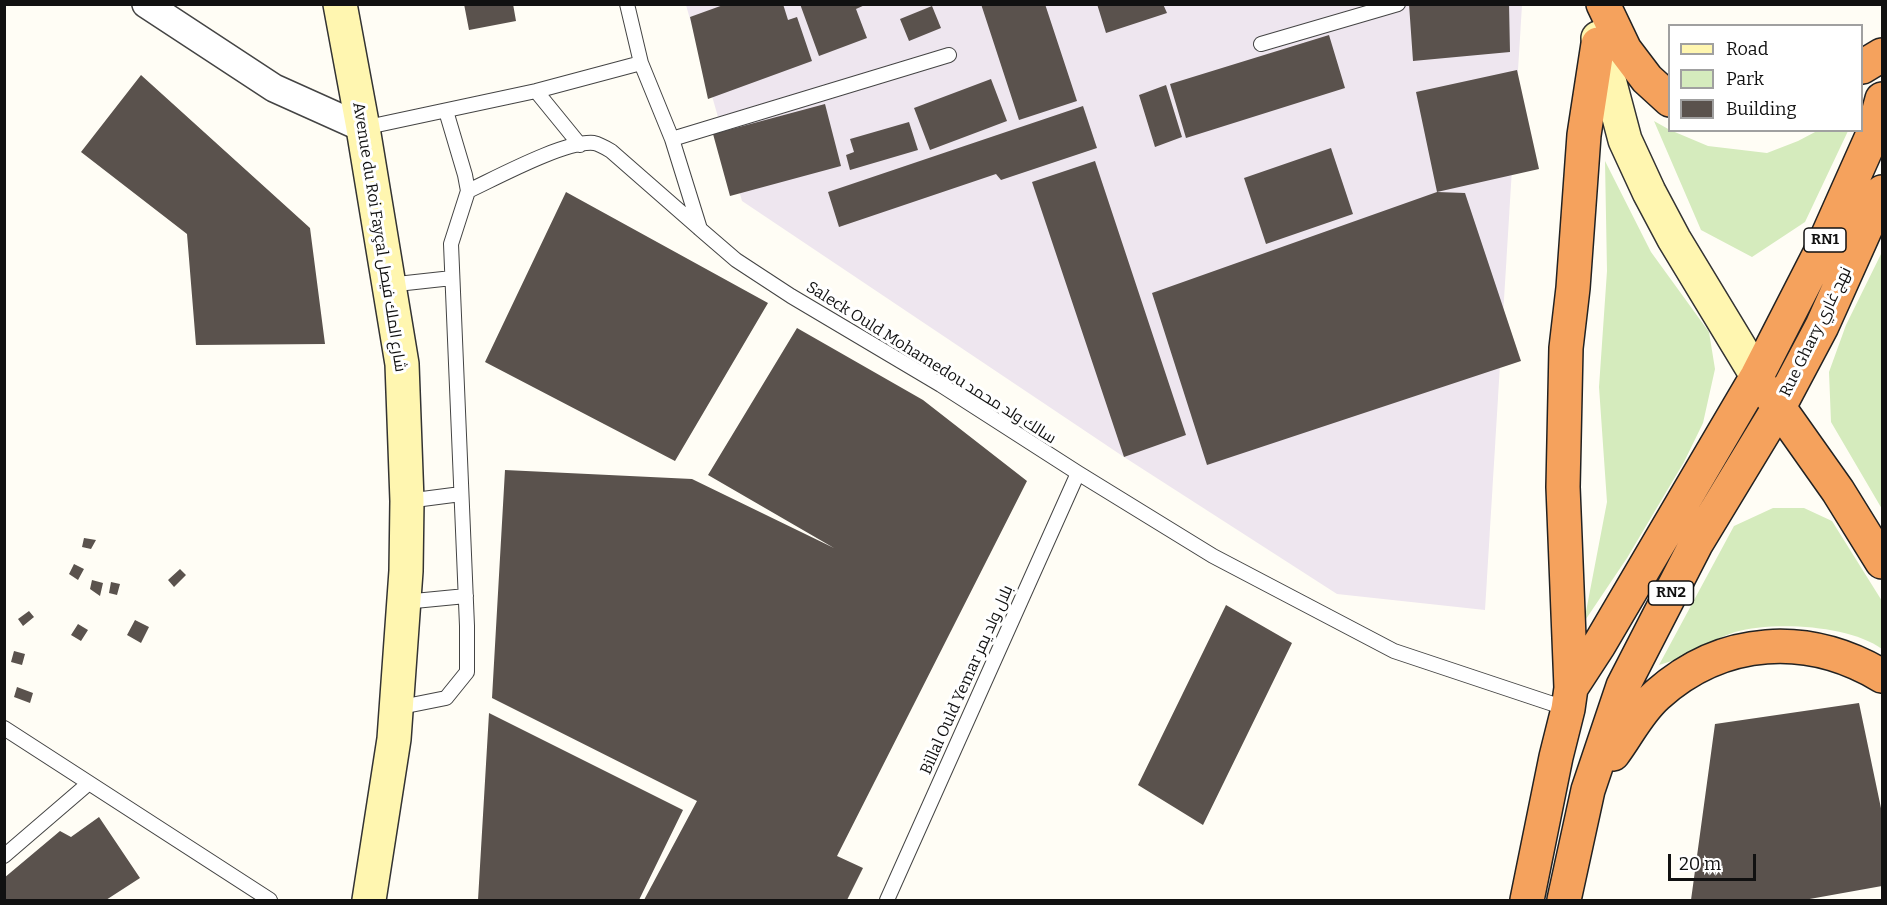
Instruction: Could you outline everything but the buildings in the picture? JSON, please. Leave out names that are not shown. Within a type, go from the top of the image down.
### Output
[{"type":"highway","points":[[1604,4],[1625,50],[1647,79],[1668,98]]},
{"type":"highway","points":[[1569,698],[1563,486],[1566,348],[1573,288],[1584,135],[1598,44]]},
{"type":"highway","points":[[1863,66],[1882,55]]},
{"type":"highway","name":"Rue Ghary نهج غاري","points":[[1757,376],[1819,255],[1872,136],[1882,99]]},
{"type":"highway","name":"Rue Ghary نهج غاري","points":[[1779,407],[1822,326],[1882,192]]},
{"type":"highway","points":[[1757,376],[1838,491],[1882,562]]},
{"type":"highway","name":"RN2","points":[[1527,900],[1569,698],[1757,376]]},
{"type":"highway","name":"RN2","points":[[1564,900],[1588,790],[1623,686],[1696,544],[1779,407]]},
{"type":"highway","points":[[1588,790],[1634,720],[1656,696],[1681,677],[1709,661],[1738,651],[1770,646],[1802,647],[1833,653],[1863,664],[1882,676]]},
{"type":"street","points":[[146,4],[274,88],[363,128]]},
{"type":"street","name":"Avenue du Roi Fayçal شارع الملك فيصل","points":[[340,4],[402,364],[406,501],[404,602],[394,739],[369,900]]},
{"type":"street","points":[[1595,4],[1598,44],[1625,140],[1674,239],[1757,376]]},
{"type":"lane","points":[[627,4],[641,63],[672,139],[700,229]]},
{"type":"lane","points":[[1261,44],[1398,4]]},
{"type":"lane","points":[[672,139],[949,55]]},
{"type":"lane","points":[[363,128],[536,92],[641,63]]},
{"type":"lane","points":[[468,191],[544,156],[580,144],[536,92]]},
{"type":"lane","points":[[396,708],[446,698],[466,672],[466,596],[451,244],[468,191],[446,111]]},
{"type":"lane","name":"Saleck Ould Mohamedou سالك ولد محمد","points":[[580,144],[595,143],[610,151],[736,260],[791,296],[941,385],[1077,473],[1213,556],[1394,651],[1569,698]]},
{"type":"lane","points":[[388,285],[452,278]]},
{"type":"lane","name":"Billal Ould Yemar بلال ولد يمر","points":[[887,900],[1077,473]]},
{"type":"lane","points":[[406,501],[461,494]]},
{"type":"lane","points":[[404,602],[466,596]]},
{"type":"lane","points":[[4,728],[270,900]]},
{"type":"lane","points":[[4,856],[89,783]]},
{"type":"shaded area","points":[[686,5],[1522,5],[1485,610],[1337,594],[1124,457],[742,201]]},
{"type":"green space","points":[[1654,121],[1668,129],[1668,132],[1675,132],[1708,146],[1767,153],[1815,132],[1848,132],[1805,222],[1752,257],[1701,230]]},
{"type":"green space","points":[[1605,161],[1651,252],[1709,332],[1715,369],[1703,423],[1684,462],[1627,558],[1584,622],[1607,502],[1599,387],[1607,271]]},
{"type":"green space","points":[[1882,252],[1882,509],[1831,422],[1829,372],[1846,325]]},
{"type":"green space","points":[[1773,508],[1804,508],[1832,521],[1882,601],[1882,649],[1868,641],[1831,630],[1811,627],[1770,627],[1735,632],[1659,665],[1734,526]]}]
